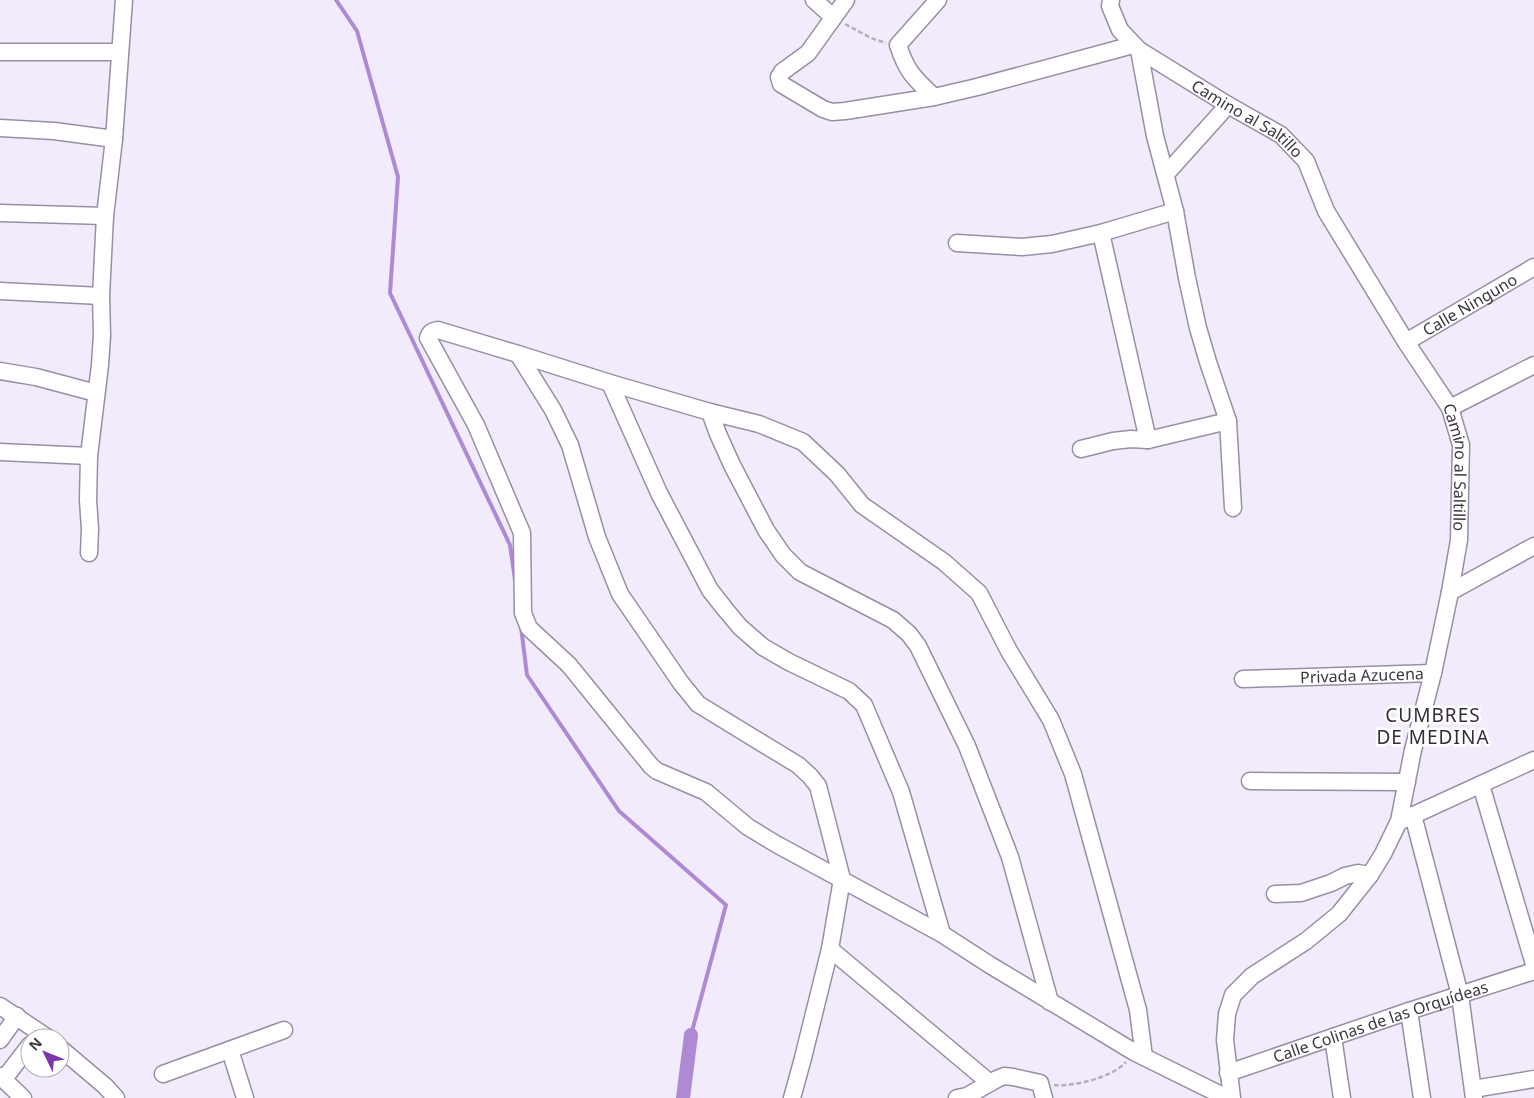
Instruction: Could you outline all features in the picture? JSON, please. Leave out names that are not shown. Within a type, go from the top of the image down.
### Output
[{"type":"street","points":[[90,553],[89,456],[100,365],[105,216],[114,139],[124,0]]},
{"type":"street","points":[[814,0],[833,17]]},
{"type":"street","points":[[846,0],[808,53],[782,72],[779,77],[781,84],[823,109],[832,112],[934,97],[1136,48],[1155,136],[1175,211],[1198,328],[1228,421],[1233,508]]},
{"type":"street","points":[[934,97],[912,76],[904,64],[898,45],[938,0]]},
{"type":"street","name":"Camino al Saltillo","points":[[1108,2],[1120,30],[1136,48],[1228,105],[1281,135],[1306,161],[1326,211],[1406,342],[1450,408],[1461,445],[1459,540],[1433,673],[1407,782],[1406,818],[1370,875],[1339,914],[1306,941],[1252,976],[1233,995],[1227,1014],[1225,1040],[1228,1073]]},
{"type":"street","points":[[0,52],[120,52]]},
{"type":"street","points":[[1166,174],[1228,105]]},
{"type":"street","points":[[0,128],[54,131],[114,139]]},
{"type":"street","points":[[957,243],[1022,246],[1052,244],[1101,233],[1175,211]]},
{"type":"street","points":[[0,213],[105,216]]},
{"type":"street","points":[[1101,233],[1148,440]]},
{"type":"street","name":"Calle Ninguno","points":[[1406,342],[1534,267]]},
{"type":"street","points":[[0,291],[101,296]]},
{"type":"street","points":[[1139,1055],[1138,1010],[1073,774],[1051,720],[1009,651],[978,593],[944,562],[862,505],[837,474],[803,442],[760,424],[710,412],[610,383],[438,330],[429,334],[428,338],[476,425],[522,533],[523,613],[529,628],[569,665],[651,766],[657,771],[706,792],[748,826],[776,844],[942,934],[1139,1055],[1227,1098]]},
{"type":"street","points":[[518,354],[552,410],[570,445],[597,537],[620,594],[681,683],[698,704],[798,765],[818,786],[842,879],[830,949],[792,1098]]},
{"type":"street","points":[[1450,408],[1534,365]]},
{"type":"street","points":[[0,371],[96,393]]},
{"type":"street","points":[[610,383],[659,493],[710,590],[724,610],[763,647],[789,662],[849,691],[864,705],[901,792],[942,934]]},
{"type":"street","points":[[710,412],[736,473],[766,530],[783,555],[800,572],[893,620],[918,646],[967,746],[1010,857],[1050,1002]]},
{"type":"street","points":[[1081,449],[1113,441],[1148,440],[1228,421]]},
{"type":"street","points":[[0,452],[89,456]]},
{"type":"street","points":[[1450,592],[1534,546]]},
{"type":"street","name":"Privada Azucena","points":[[1243,679],[1433,673]]},
{"type":"street","points":[[1534,760],[1406,818],[1460,995],[1473,1094],[1534,1079]]},
{"type":"street","points":[[1250,781],[1407,782]]},
{"type":"street","points":[[1481,785],[1534,964]]},
{"type":"street","points":[[1275,894],[1301,893],[1358,873],[1370,875]]},
{"type":"street","points":[[830,949],[990,1083]]},
{"type":"street","name":"Calle Colinas de las Orquídeas","points":[[1228,1073],[1409,1010],[1534,971]]},
{"type":"street","points":[[0,1006],[16,1016],[28,1028]]},
{"type":"street","points":[[1409,1010],[1422,1098]]},
{"type":"street","points":[[0,1040],[16,1016]]},
{"type":"street","points":[[163,1074],[284,1030]]},
{"type":"street","points":[[1334,1037],[1342,1098]]},
{"type":"street","points":[[230,1050],[245,1098]]},
{"type":"street","points":[[70,1056],[116,1098]]},
{"type":"street","points":[[20,1058],[2,1077],[23,1098]]},
{"type":"street","points":[[1228,1073],[1232,1098]]},
{"type":"street","points":[[957,1098],[975,1093],[1004,1076],[1042,1090]]},
{"type":"path","points":[[833,17],[871,38],[898,45]]},
{"type":"path","points":[[1042,1090],[1101,1077],[1123,1066],[1139,1055]]},
{"type":"waterway","points":[[336,0],[357,31],[398,177],[390,293],[510,545],[515,580]]},
{"type":"waterway","points":[[521,627],[527,675],[619,811],[726,905],[691,1035]]},
{"type":"waterway","points":[[683,1098],[691,1035]]},
{"type":"district","name":"CUMBRES DE MEDINA","points":[[1433,726]]}]
